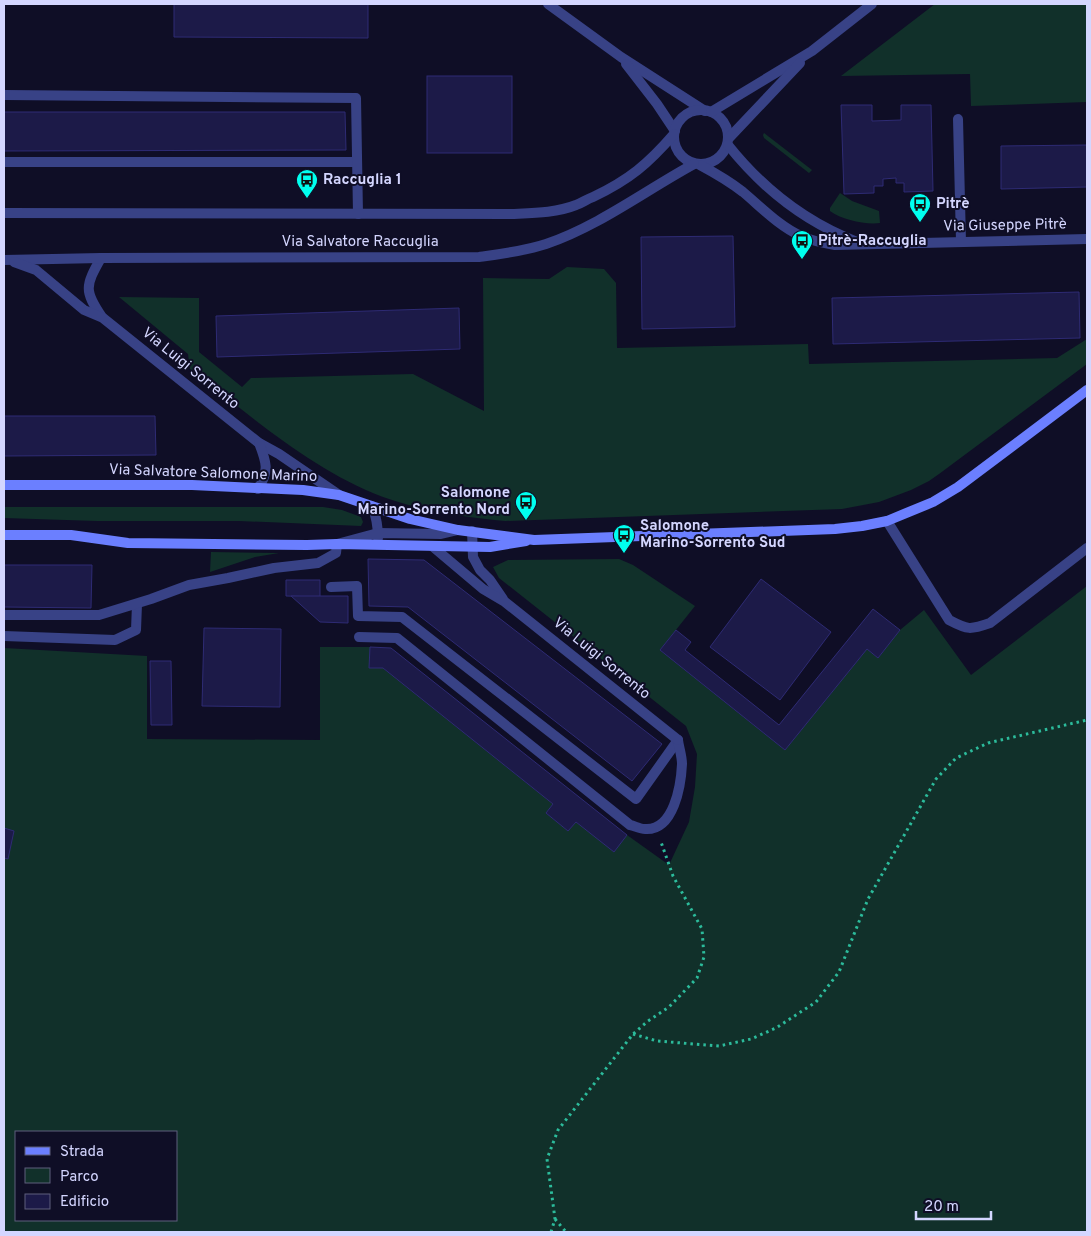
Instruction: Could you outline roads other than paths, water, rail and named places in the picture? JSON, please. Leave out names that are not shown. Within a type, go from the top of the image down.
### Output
[{"type":"street","points":[[548,4],[621,57],[708,111],[716,114],[724,122],[727,127],[728,141],[725,152],[714,162],[707,164],[689,162],[680,155],[676,145],[675,133],[679,122],[687,114],[699,110],[708,111],[812,51],[872,4]]},
{"type":"street","points":[[728,141],[812,51]]},
{"type":"street","points":[[621,57],[657,104],[675,133]]},
{"type":"street","points":[[4,94],[356,98],[358,214]]},
{"type":"street","points":[[958,119],[961,242]]},
{"type":"street","name":"Via Salvatore Raccuglia","points":[[4,213],[511,214],[542,212],[576,205],[622,182],[637,172],[675,133]]},
{"type":"street","points":[[728,141],[755,176],[794,208],[820,226],[863,244]]},
{"type":"street","points":[[4,162],[357,162]]},
{"type":"street","name":"Via Salvatore Raccuglia","points":[[6,260],[478,257],[510,253],[545,244],[572,233],[697,164]]},
{"type":"street","name":"Via Giuseppe Pitrè","points":[[697,164],[720,176],[800,236],[818,242],[835,245],[1087,239]]},
{"type":"street","points":[[101,258],[92,274],[89,292],[92,302],[103,318]]},
{"type":"street","points":[[6,260],[36,270],[84,310],[103,318]]},
{"type":"street","name":"Via Luigi Sorrento","points":[[103,318],[259,443],[279,454],[338,495]]},
{"type":"street","name":"Via Salvatore Salomone Marino","points":[[4,535],[71,535],[128,543],[378,544],[490,547],[534,540],[835,529],[862,526],[909,512],[933,502],[958,487],[1087,390]]},
{"type":"street","points":[[258,488],[264,480],[266,472],[259,443]]},
{"type":"street","name":"Via Salvatore Salomone Marino","points":[[4,485],[192,485],[303,490],[338,495],[410,519],[458,530],[534,540]]},
{"type":"street","points":[[372,506],[377,518],[378,544]]},
{"type":"street","points":[[887,520],[949,620],[965,628],[977,628],[990,623],[1087,548]]},
{"type":"street","points":[[4,615],[98,615],[137,604],[189,585],[274,568],[318,563],[336,553],[337,544],[378,533],[441,534],[458,530]]},
{"type":"street","points":[[472,531],[473,557],[480,570],[490,580],[505,602]]},
{"type":"street","points":[[432,546],[482,589],[505,602]]},
{"type":"street","points":[[331,587],[358,586],[358,616],[402,617],[636,799],[678,740]]},
{"type":"street","name":"Via Luigi Sorrento","points":[[505,602],[678,740]]},
{"type":"street","points":[[4,636],[115,640],[136,630],[137,604]]},
{"type":"street","points":[[359,637],[397,638],[630,824],[646,830],[656,827],[667,820],[672,811],[679,790],[682,762],[678,740]]},
{"type":"place","name":"Raccuglia 1","points":[[307,199]]},
{"type":"place","name":"Pitrè","points":[[920,223]]},
{"type":"place","name":"Pitrè-Raccuglia","points":[[802,260]]},
{"type":"place","name":"Salomone Marino-Sorrento Nord","points":[[526,521]]},
{"type":"place","name":"Salomone Marino-Sorrento Sud","points":[[624,554]]}]
